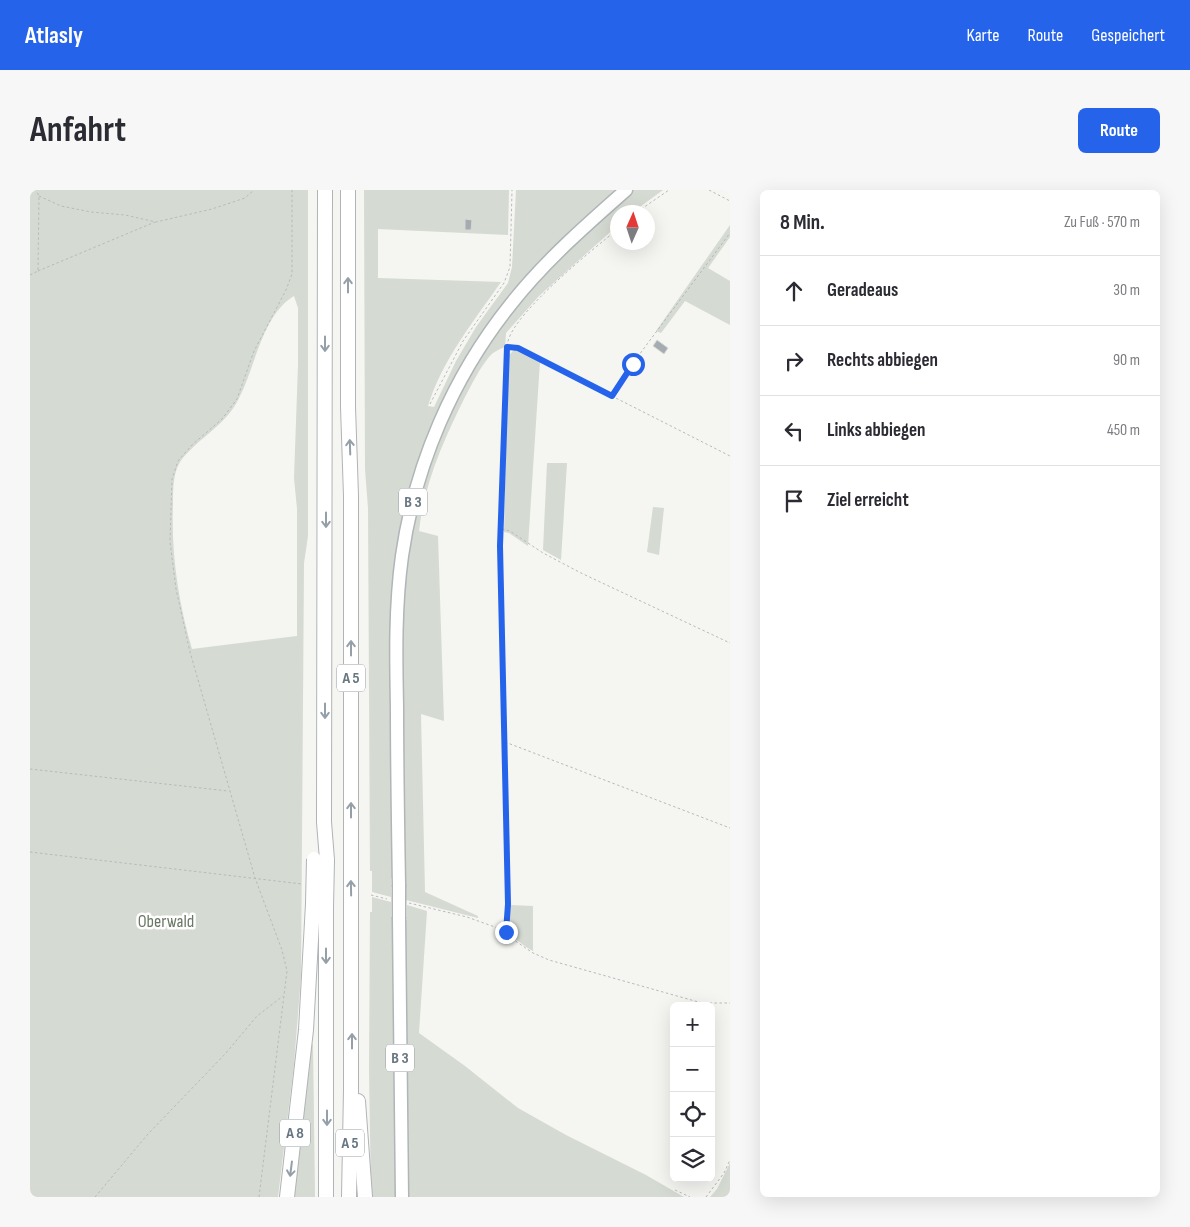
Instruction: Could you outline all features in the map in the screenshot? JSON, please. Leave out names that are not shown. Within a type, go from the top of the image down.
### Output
[{"type":"highway","name":"A 5","points":[[325,190],[324,822],[320,860],[320,906],[326,1197]]},
{"type":"highway","name":"A 5","points":[[348,190],[348,407],[352,496],[350,859],[352,1090],[349,1197]]},
{"type":"highway","name":"A 8","points":[[287,1197],[320,906]]},
{"type":"highway","points":[[352,1090],[360,1103],[364,1197]]},
{"type":"main road","name":"B 3","points":[[402,1197],[396,632],[401,558],[418,481],[432,439],[455,389],[471,360],[497,322],[523,289],[552,258],[626,190]]},
{"type":"path","points":[[36,190],[39,196],[38,271]]},
{"type":"path","points":[[30,275],[156,222],[212,209],[245,198],[254,190]]},
{"type":"path","points":[[260,1197],[287,971],[282,950],[255,878],[190,652],[176,589],[170,542],[172,479],[178,460],[222,419],[237,399],[254,351],[286,290],[292,274],[292,190]]},
{"type":"path","points":[[430,404],[463,341],[504,284],[510,266],[512,190]]},
{"type":"path","points":[[648,205],[670,190]]},
{"type":"path","points":[[708,190],[730,201]]},
{"type":"path","points":[[39,196],[61,206],[92,212],[125,215],[156,222]]},
{"type":"path","points":[[612,396],[633,364],[730,233]]},
{"type":"path","points":[[506,932],[508,904],[501,529],[507,347],[509,334],[512,329],[540,297],[610,235]]},
{"type":"path","points":[[507,347],[518,348],[730,456]]},
{"type":"path","points":[[501,529],[510,530],[543,553],[581,573],[730,643]]},
{"type":"path","points":[[504,742],[730,828]]},
{"type":"path","points":[[30,769],[229,790]]},
{"type":"path","points":[[30,852],[303,884]]},
{"type":"path","points":[[371,894],[392,900]]},
{"type":"path","points":[[406,902],[466,917],[506,932],[533,953],[549,960],[702,1003],[730,1003]]},
{"type":"path","points":[[95,1197],[148,1134],[226,1053],[257,1016],[284,996]]},
{"type":"path","points":[[706,1197],[724,1173],[730,1160]]},
{"type":"path","points":[[676,1190],[690,1197]]},
{"type":"green space","name":"Oberwald","points":[[30,190],[308,190],[308,536],[304,563],[301,976],[294,1064],[278,1197],[30,1197]],"holes":[[[294,296],[298,308],[294,478],[297,509],[297,636],[192,649],[179,595],[174,559],[173,491],[177,469],[189,451],[220,423],[234,407],[245,386],[260,343],[274,316]]]},
{"type":"green space","points":[[364,190],[509,190],[508,235],[378,229],[378,278],[501,282],[450,357],[428,406],[434,407],[456,361],[476,327],[508,283],[512,267],[516,190],[618,190],[535,268],[494,315],[474,344],[457,374],[429,434],[400,538],[394,878],[391,878],[391,897],[372,892],[372,871],[370,871]]},
{"type":"green space","points":[[633,190],[663,190],[643,205],[617,205]]},
{"type":"green space","points":[[610,212],[610,232],[539,296],[506,333],[505,347],[492,354],[479,372],[443,445],[425,496],[419,531],[438,536],[444,721],[421,714],[425,892],[478,916],[478,918],[406,900],[406,883],[404,882],[402,612],[410,538],[429,462],[458,395],[494,334],[537,281]]},
{"type":"green space","points":[[730,225],[730,237],[708,268],[730,281],[730,325],[685,301],[661,333],[656,331]]},
{"type":"green space","points":[[514,350],[518,350],[540,361],[528,546],[509,533],[504,532],[508,361],[509,355]]},
{"type":"green space","points":[[547,463],[567,463],[561,560],[543,550]]},
{"type":"green space","points":[[653,507],[664,508],[659,555],[647,552]]},
{"type":"green space","points":[[372,897],[391,902],[391,917],[393,917],[397,1197],[371,1197],[369,1070],[370,912],[372,912]]},
{"type":"green space","points":[[407,905],[427,911],[419,1033],[518,1108],[684,1197],[407,1197],[404,921],[407,920]]},
{"type":"green space","points":[[510,905],[533,906],[533,951],[518,941],[512,933],[510,928]]},
{"type":"green space","points":[[313,1044],[315,1197],[294,1197],[310,1057]]},
{"type":"green space","points":[[730,1163],[730,1197],[710,1197],[717,1189]]},
{"type":"building","points":[[465,219],[472,220],[471,230],[465,230]]},
{"type":"building","points":[[657,340],[668,348],[664,354],[653,346]]},
{"type":"route","points":[[506,932],[508,904],[500,546],[507,347],[518,348],[612,396],[633,364]]}]
